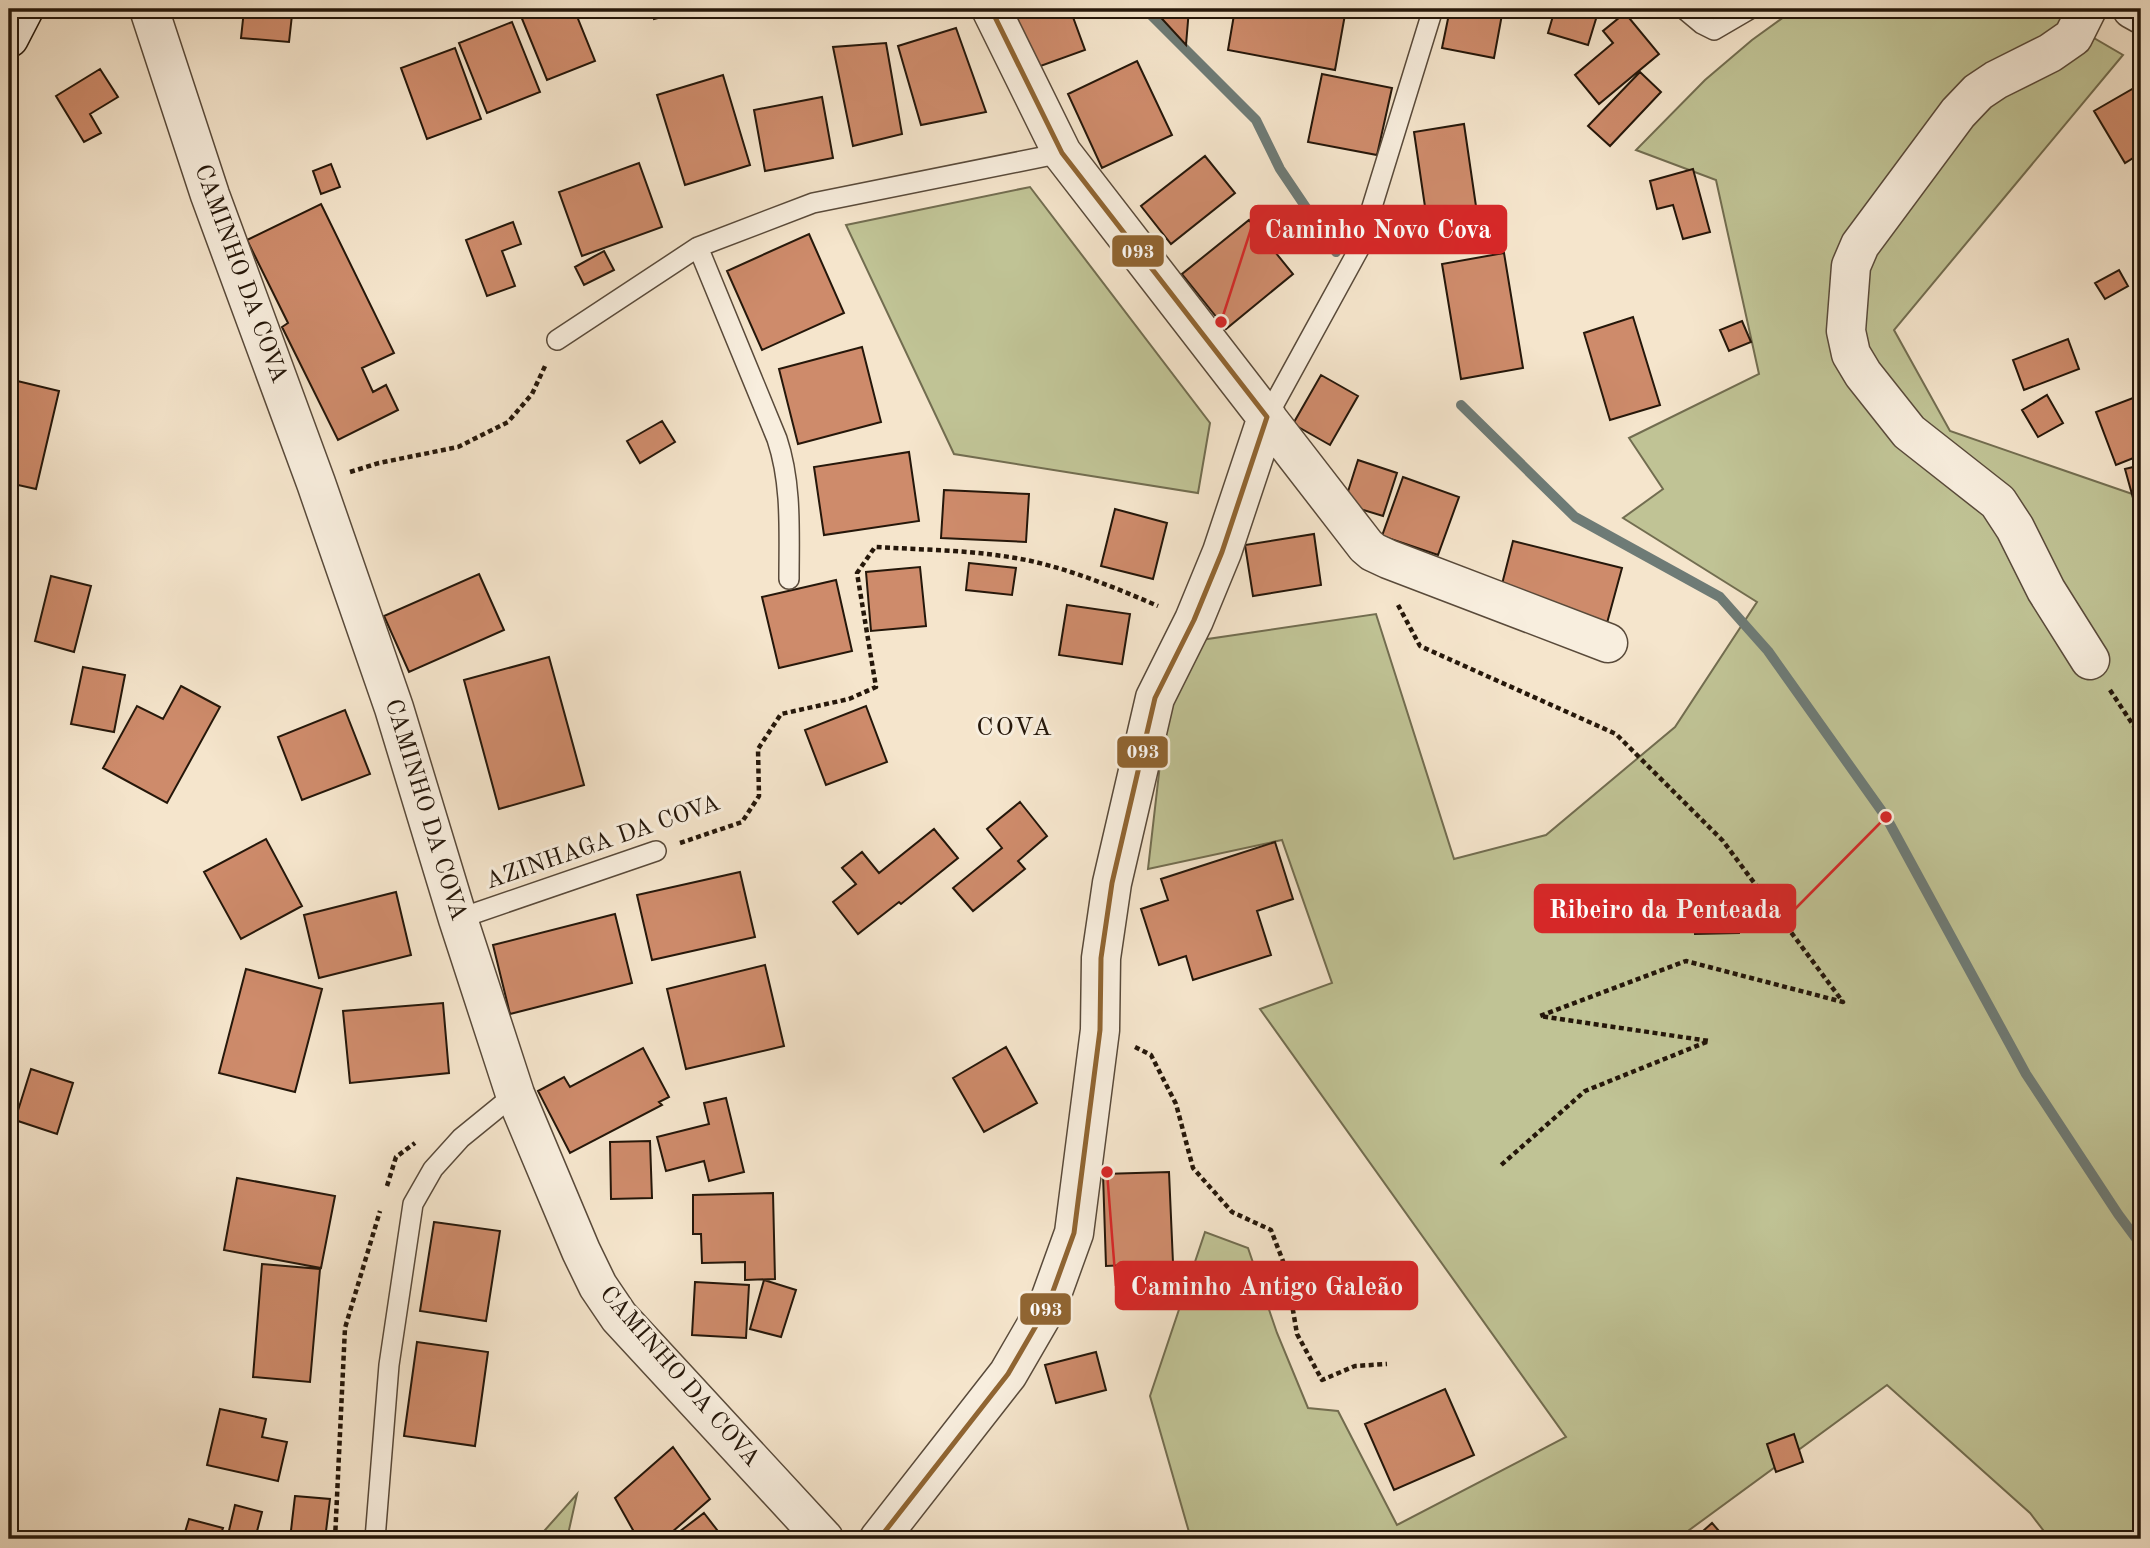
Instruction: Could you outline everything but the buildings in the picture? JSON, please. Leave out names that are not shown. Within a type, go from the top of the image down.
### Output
[{"type":"street","points":[[9,38],[24,9]]},
{"type":"street","name":"CAMINHO DA COVA","points":[[149,9],[210,195],[316,483],[394,708],[515,1094],[598,1286],[619,1317],[824,1539]]},
{"type":"street","points":[[991,9],[1062,153],[1366,546],[1373,552],[1608,643]]},
{"type":"street","points":[[2087,9],[2073,37],[2050,53],[1996,80],[1978,92],[1958,113],[1860,245],[1851,266],[1846,331],[1852,354],[1863,374],[1909,432],[1998,502],[2015,528],[2046,590],[2090,660]]},
{"type":"street","points":[[2132,9],[2141,14]]},
{"type":"street","points":[[880,1539],[1008,1374],[1048,1305],[1074,1233],[1100,1030],[1101,958],[1115,870],[1155,698],[1194,620],[1222,552],[1266,417]]},
{"type":"lane","points":[[1266,417],[1359,249],[1433,9]]},
{"type":"lane","points":[[1684,9],[1714,30],[1751,9]]},
{"type":"lane","points":[[557,340],[698,247],[813,202],[1062,153]]},
{"type":"lane","points":[[698,247],[785,463],[789,579]]},
{"type":"lane","name":"AZINHAGA DA COVA","points":[[458,919],[656,851]]},
{"type":"lane","points":[[375,1539],[389,1365],[413,1204],[433,1169],[461,1138],[515,1094]]},
{"type":"path","points":[[316,483],[379,463],[458,447],[508,422],[532,394],[557,340]]},
{"type":"path","points":[[2134,364],[2141,372]]},
{"type":"path","name":"AZINHAGA DA COVA","points":[[656,851],[742,822],[759,796],[758,749],[781,714],[849,699],[876,687],[857,573],[875,547],[978,554],[1029,561],[1088,577],[1194,620]]},
{"type":"path","points":[[1396,601],[1420,646],[1616,734],[1723,841],[1843,1002],[1686,961],[1540,1016],[1709,1041],[1585,1091],[1500,1166]]},
{"type":"path","points":[[2090,660],[2141,737]]},
{"type":"path","points":[[1100,1030],[1151,1055],[1176,1104],[1193,1168],[1232,1212],[1271,1230],[1286,1269],[1297,1334],[1322,1380],[1354,1366],[1387,1364]]},
{"type":"green space","points":[[1795,9],[2044,9],[2123,55],[1894,330],[1950,431],[2141,497],[2141,1539],[2050,1539],[2030,1513],[1887,1385],[1677,1539],[1191,1539],[1150,1396],[1205,1232],[1248,1248],[1277,1333],[1308,1408],[1338,1411],[1397,1525],[1566,1437],[1260,1009],[1332,983],[1282,840],[1148,869],[1166,712],[1201,640],[1376,614],[1454,859],[1546,835],[1675,727],[1757,602],[1623,518],[1663,489],[1629,438],[1759,374],[1716,180],[1636,150],[1705,80],[1752,40]]},
{"type":"green space","points":[[1030,187],[1210,423],[1198,493],[954,454],[846,225]]},
{"type":"green space","points":[[577,1494],[567,1539],[537,1539]]},
{"type":"waterway","points":[[1145,9],[1256,120],[1280,169],[1336,252]]},
{"type":"waterway","points":[[1461,405],[1575,517],[1720,597],[1768,651],[1886,817],[2026,1074],[2141,1245]]},
{"type":"transit line","name":"093","points":[[879,1539],[1008,1374],[1048,1305],[1074,1233],[1100,1030],[1101,958],[1112,883],[1155,698],[1194,620],[1222,552],[1267,417],[1062,153],[991,9]]},
{"type":"place","name":"Caminho Novo Cova","points":[[1221,322]]},
{"type":"place","name":"Ribeiro da Penteada","points":[[1886,817]]},
{"type":"place","name":"Caminho Antigo Galeão","points":[[1107,1172]]},
{"type":"district","name":"COVA","points":[[1015,728]]}]
